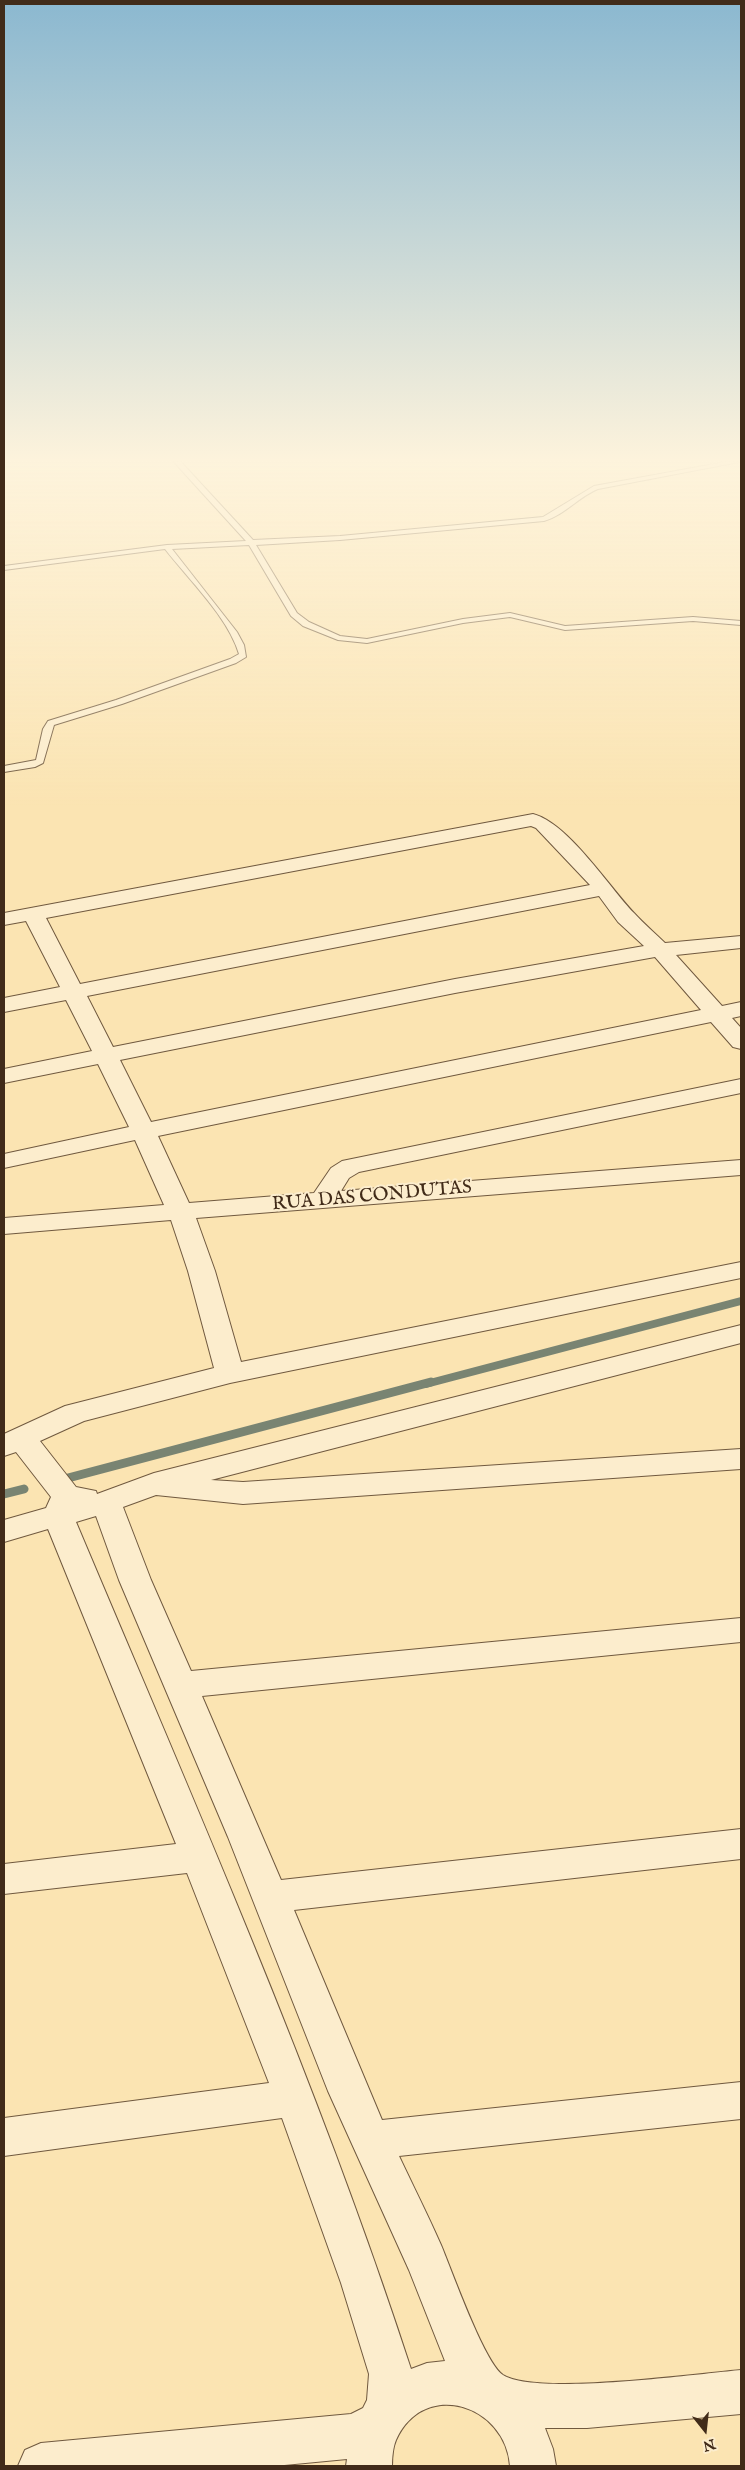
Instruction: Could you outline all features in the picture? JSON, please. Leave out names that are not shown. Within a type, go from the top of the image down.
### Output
[{"type":"street","points":[[4,919],[534,820],[543,824],[604,889],[626,917],[660,950],[717,1012],[741,1042]]},
{"type":"street","points":[[4,1005],[604,889]]},
{"type":"street","points":[[34,913],[75,991],[181,1213],[210,1300],[230,1374]]},
{"type":"street","points":[[4,1076],[106,1057],[297,1016],[660,950],[741,942]]},
{"type":"street","points":[[4,1161],[717,1012],[741,1009]]},
{"type":"street","points":[[321,1201],[340,1173],[351,1166],[741,1086]]},
{"type":"street","name":"RUA DAS CONDUTAS","points":[[4,1226],[643,1174],[741,1168]]},
{"type":"street","points":[[369,2466],[371,2447],[389,2401],[390,2374],[359,2274],[295,2098],[58,1495],[12,1442],[75,1414],[230,1374],[741,1270]]},
{"type":"street","points":[[4,1531],[58,1495],[106,1502],[154,1484],[741,1334]]},
{"type":"street","points":[[154,1484],[226,1493],[243,1493],[741,1459]]},
{"type":"street","points":[[106,1502],[135,1580],[246,1837],[370,2140],[426,2260],[468,2363],[488,2392],[510,2409],[525,2433],[533,2466]]},
{"type":"street","points":[[180,1685],[741,1630]]},
{"type":"street","points":[[269,1897],[741,1844]]},
{"type":"street","points":[[4,1878],[199,1857]]},
{"type":"street","points":[[4,2137],[295,2098]]},
{"type":"street","points":[[370,2140],[741,2100]]},
{"type":"street","points":[[41,2466],[354,2436],[380,2424],[395,2404],[416,2389],[439,2382],[464,2383],[518,2402],[562,2406],[587,2406],[741,2392]]},
{"type":"lane","points":[[4,769],[35,764],[40,760],[47,729],[51,724],[61,719],[119,702],[233,661],[244,655],[243,649],[228,626],[190,577]]},
{"type":"lane","points":[[273,577],[294,614],[306,624],[327,635],[353,641],[382,638],[463,620],[505,615],[523,617],[542,624],[565,628],[693,619],[741,623]]},
{"type":"waterway","points":[[426,1384],[741,1301]]},
{"type":"waterway","points":[[68,1478],[431,1382]]},
{"type":"waterway","points":[[4,1494],[24,1489]]}]
